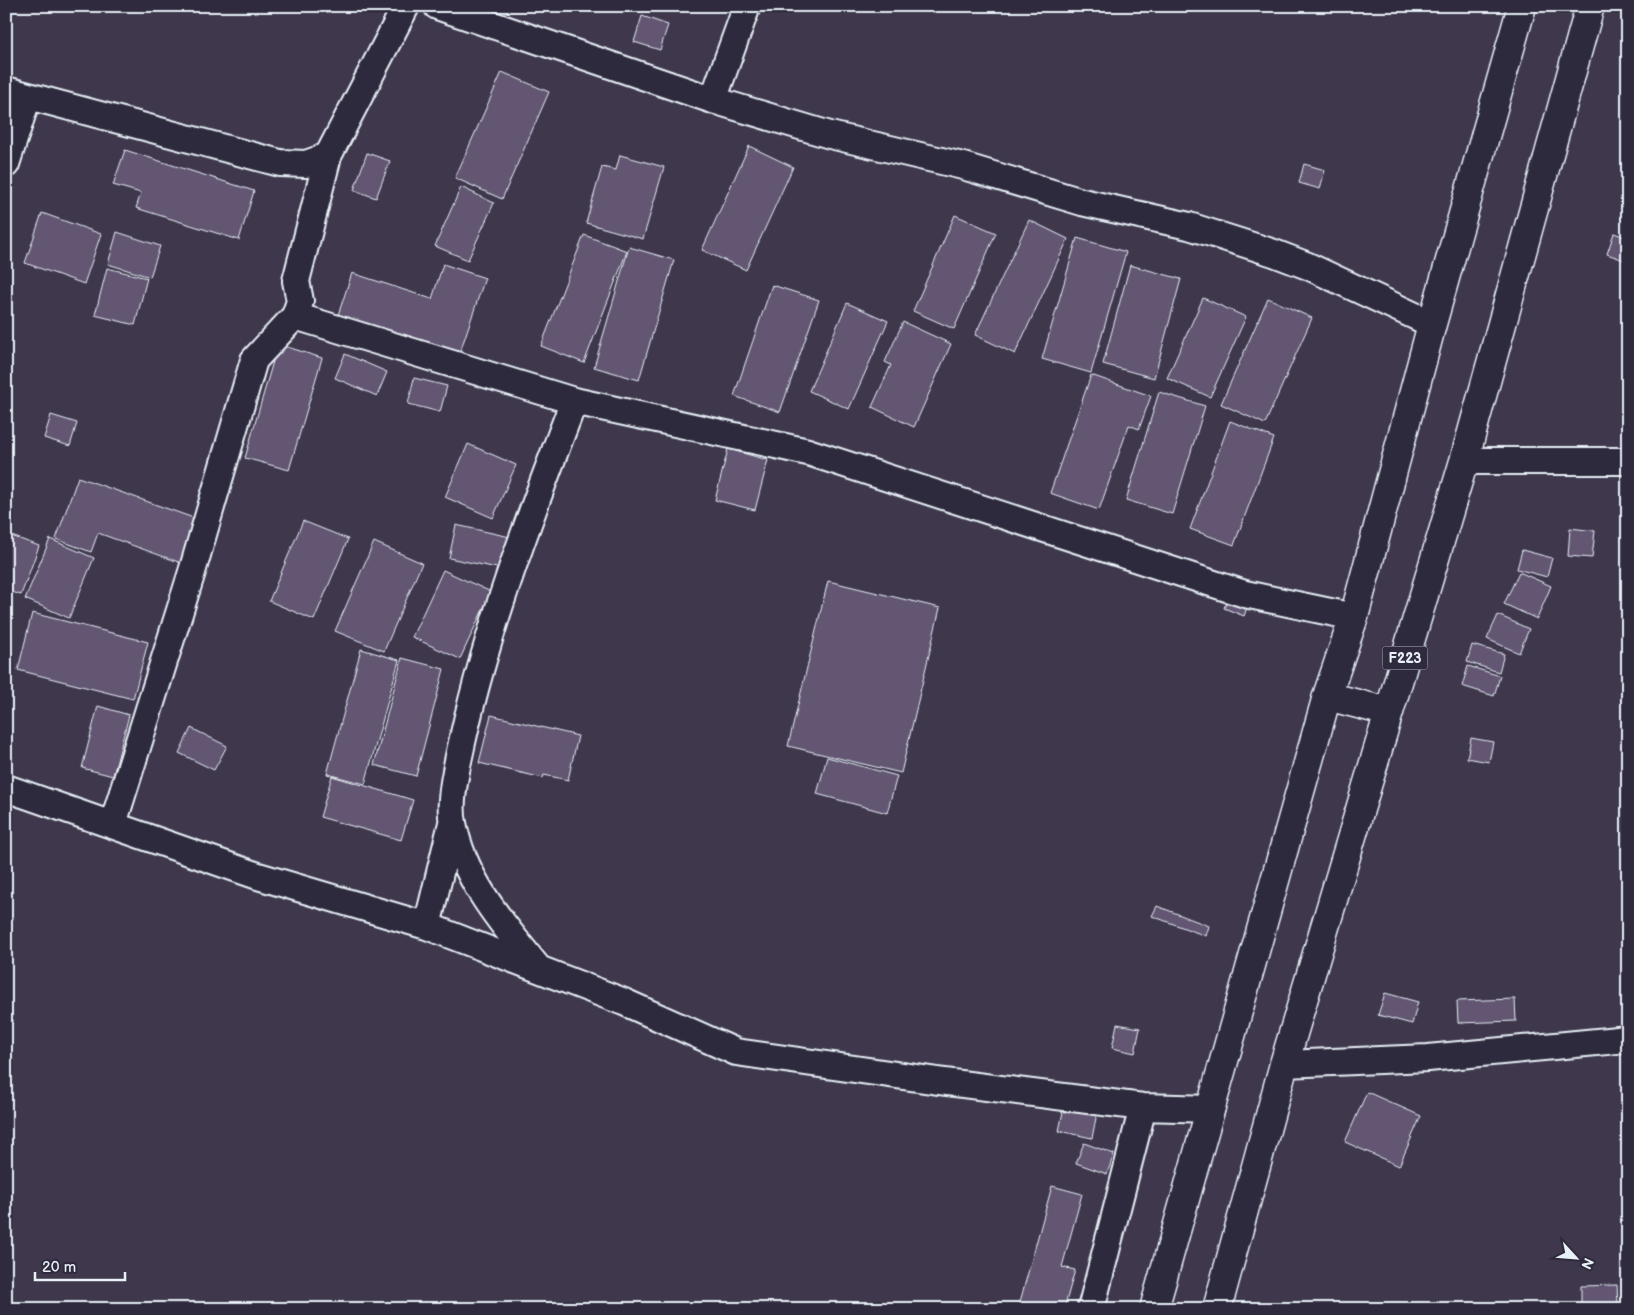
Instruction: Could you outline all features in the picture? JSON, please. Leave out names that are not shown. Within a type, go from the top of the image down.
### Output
[{"type":"main road","points":[[1154,1309],[1327,696],[1354,618],[1432,324],[1522,6]]},
{"type":"main road","name":"F223","points":[[1218,1309],[1284,1064],[1464,461],[1590,6]]},
{"type":"main road","points":[[1327,696],[1389,712]]},
{"type":"street","points":[[113,824],[192,572],[254,360],[296,316],[300,301],[296,281],[328,156],[406,6]]},
{"type":"street","points":[[438,6],[713,100],[830,135],[964,166],[1082,202],[1189,226],[1274,253],[1308,266],[1432,324]]},
{"type":"street","points":[[713,100],[747,6]]},
{"type":"street","points":[[6,164],[17,93],[280,163],[306,164],[328,156]]},
{"type":"street","points":[[296,316],[574,401],[808,452],[1245,594],[1354,618]]},
{"type":"street","points":[[427,926],[452,822],[455,776],[488,642],[507,578],[574,401]]},
{"type":"street","points":[[1464,461],[1628,462]]},
{"type":"street","points":[[6,788],[258,876],[427,926],[624,1002],[736,1052],[938,1082],[1143,1107],[1211,1109]]},
{"type":"street","points":[[452,822],[467,867],[506,928],[540,969]]},
{"type":"street","points":[[1284,1064],[1428,1058],[1628,1039]]},
{"type":"street","points":[[1092,1309],[1143,1107]]},
{"type":"building","points":[[642,16],[668,25],[660,50],[634,42]]},
{"type":"building","points":[[502,72],[549,92],[502,199],[455,178]]},
{"type":"building","points":[[749,146],[793,167],[746,270],[702,250]]},
{"type":"building","points":[[125,150],[254,191],[239,240],[136,208],[141,193],[113,185]]},
{"type":"building","points":[[367,153],[390,161],[376,198],[354,190]]},
{"type":"building","points":[[620,155],[664,167],[643,239],[586,223],[602,167],[616,170]]},
{"type":"building","points":[[1304,164],[1325,170],[1320,189],[1299,183]]},
{"type":"building","points":[[461,187],[494,203],[468,260],[435,246]]},
{"type":"building","points":[[42,213],[101,234],[84,284],[25,263]]},
{"type":"building","points":[[955,215],[996,233],[954,329],[913,311]]},
{"type":"building","points":[[1029,220],[1068,239],[1015,354],[975,335]]},
{"type":"building","points":[[117,232],[160,246],[150,277],[108,264]]},
{"type":"building","points":[[1614,233],[1628,238],[1628,251],[1624,260],[1607,254]]},
{"type":"building","points":[[584,235],[627,251],[584,363],[541,346]]},
{"type":"building","points":[[1077,238],[1126,252],[1091,373],[1042,359]]},
{"type":"building","points":[[629,247],[674,260],[639,380],[594,367]]},
{"type":"building","points":[[443,264],[485,278],[458,358],[337,318],[352,273],[432,299]]},
{"type":"building","points":[[1130,265],[1181,279],[1154,378],[1103,364]]},
{"type":"building","points":[[107,268],[147,278],[135,325],[95,315]]},
{"type":"building","points":[[772,285],[819,300],[780,412],[734,396]]},
{"type":"building","points":[[1203,298],[1246,317],[1210,397],[1167,378]]},
{"type":"building","points":[[1268,298],[1312,318],[1265,424],[1221,404]]},
{"type":"building","points":[[847,303],[888,321],[849,409],[809,391]]},
{"type":"building","points":[[903,322],[951,344],[914,427],[872,407],[891,365],[885,362]]},
{"type":"building","points":[[278,344],[322,358],[289,470],[245,458]]},
{"type":"building","points":[[345,354],[387,372],[377,396],[335,378]]},
{"type":"building","points":[[1091,375],[1151,396],[1139,429],[1129,425],[1099,510],[1050,493]]},
{"type":"building","points":[[414,378],[447,386],[440,412],[408,404]]},
{"type":"building","points":[[1159,392],[1205,406],[1172,514],[1126,500]]},
{"type":"building","points":[[51,415],[77,423],[70,446],[44,438]]},
{"type":"building","points":[[1230,421],[1274,438],[1234,545],[1190,529]]},
{"type":"building","points":[[468,444],[516,465],[493,518],[445,497]]},
{"type":"building","points":[[728,449],[768,460],[755,510],[715,500]]},
{"type":"building","points":[[78,477],[202,521],[187,565],[98,533],[91,552],[56,539]]},
{"type":"building","points":[[303,521],[348,539],[314,620],[269,601]]},
{"type":"building","points":[[456,525],[510,537],[502,569],[449,558]]},
{"type":"building","points":[[1570,528],[1595,531],[1592,558],[1568,556]]},
{"type":"building","points":[[6,534],[39,546],[21,595],[6,590]]},
{"type":"building","points":[[50,539],[94,558],[69,618],[25,599]]},
{"type":"building","points":[[374,542],[422,563],[384,651],[335,631]]},
{"type":"building","points":[[1522,550],[1552,558],[1547,577],[1517,569]]},
{"type":"building","points":[[443,570],[491,592],[460,659],[412,637]]},
{"type":"building","points":[[1519,572],[1551,586],[1537,619],[1504,604]]},
{"type":"building","points":[[828,581],[940,608],[901,773],[788,746]]},
{"type":"building","points":[[1231,591],[1250,599],[1244,616],[1224,608]]},
{"type":"building","points":[[32,613],[148,642],[133,699],[18,670]]},
{"type":"building","points":[[1498,615],[1529,629],[1519,653],[1487,639]]},
{"type":"building","points":[[1472,645],[1504,654],[1499,672],[1467,662]]},
{"type":"building","points":[[361,649],[399,660],[365,784],[327,774]]},
{"type":"building","points":[[402,658],[444,669],[416,776],[374,765]]},
{"type":"building","points":[[1468,666],[1500,676],[1494,696],[1462,686]]},
{"type":"building","points":[[98,706],[129,715],[113,776],[82,768]]},
{"type":"building","points":[[491,715],[578,736],[568,780],[544,775],[543,778],[479,763]]},
{"type":"building","points":[[191,728],[227,746],[214,770],[179,753]]},
{"type":"building","points":[[1471,738],[1493,742],[1489,762],[1467,758]]},
{"type":"building","points":[[827,757],[897,776],[887,813],[817,794]]},
{"type":"building","points":[[332,776],[413,800],[401,840],[320,817]]},
{"type":"building","points":[[1157,906],[1209,926],[1206,936],[1152,916]]},
{"type":"building","points":[[1385,993],[1418,1002],[1412,1024],[1378,1015]]},
{"type":"building","points":[[1515,999],[1516,1021],[1458,1023],[1457,1001]]},
{"type":"building","points":[[1117,1024],[1140,1028],[1135,1053],[1112,1048]]},
{"type":"building","points":[[1367,1092],[1421,1116],[1399,1166],[1345,1142]]},
{"type":"building","points":[[1064,1107],[1097,1113],[1092,1138],[1059,1131]]},
{"type":"building","points":[[1084,1143],[1114,1154],[1107,1174],[1076,1163]]},
{"type":"building","points":[[1052,1186],[1082,1194],[1062,1267],[1075,1270],[1064,1309],[1049,1305],[1048,1309],[1018,1309]]},
{"type":"building","points":[[1617,1285],[1618,1306],[1581,1307],[1581,1286]]}]
